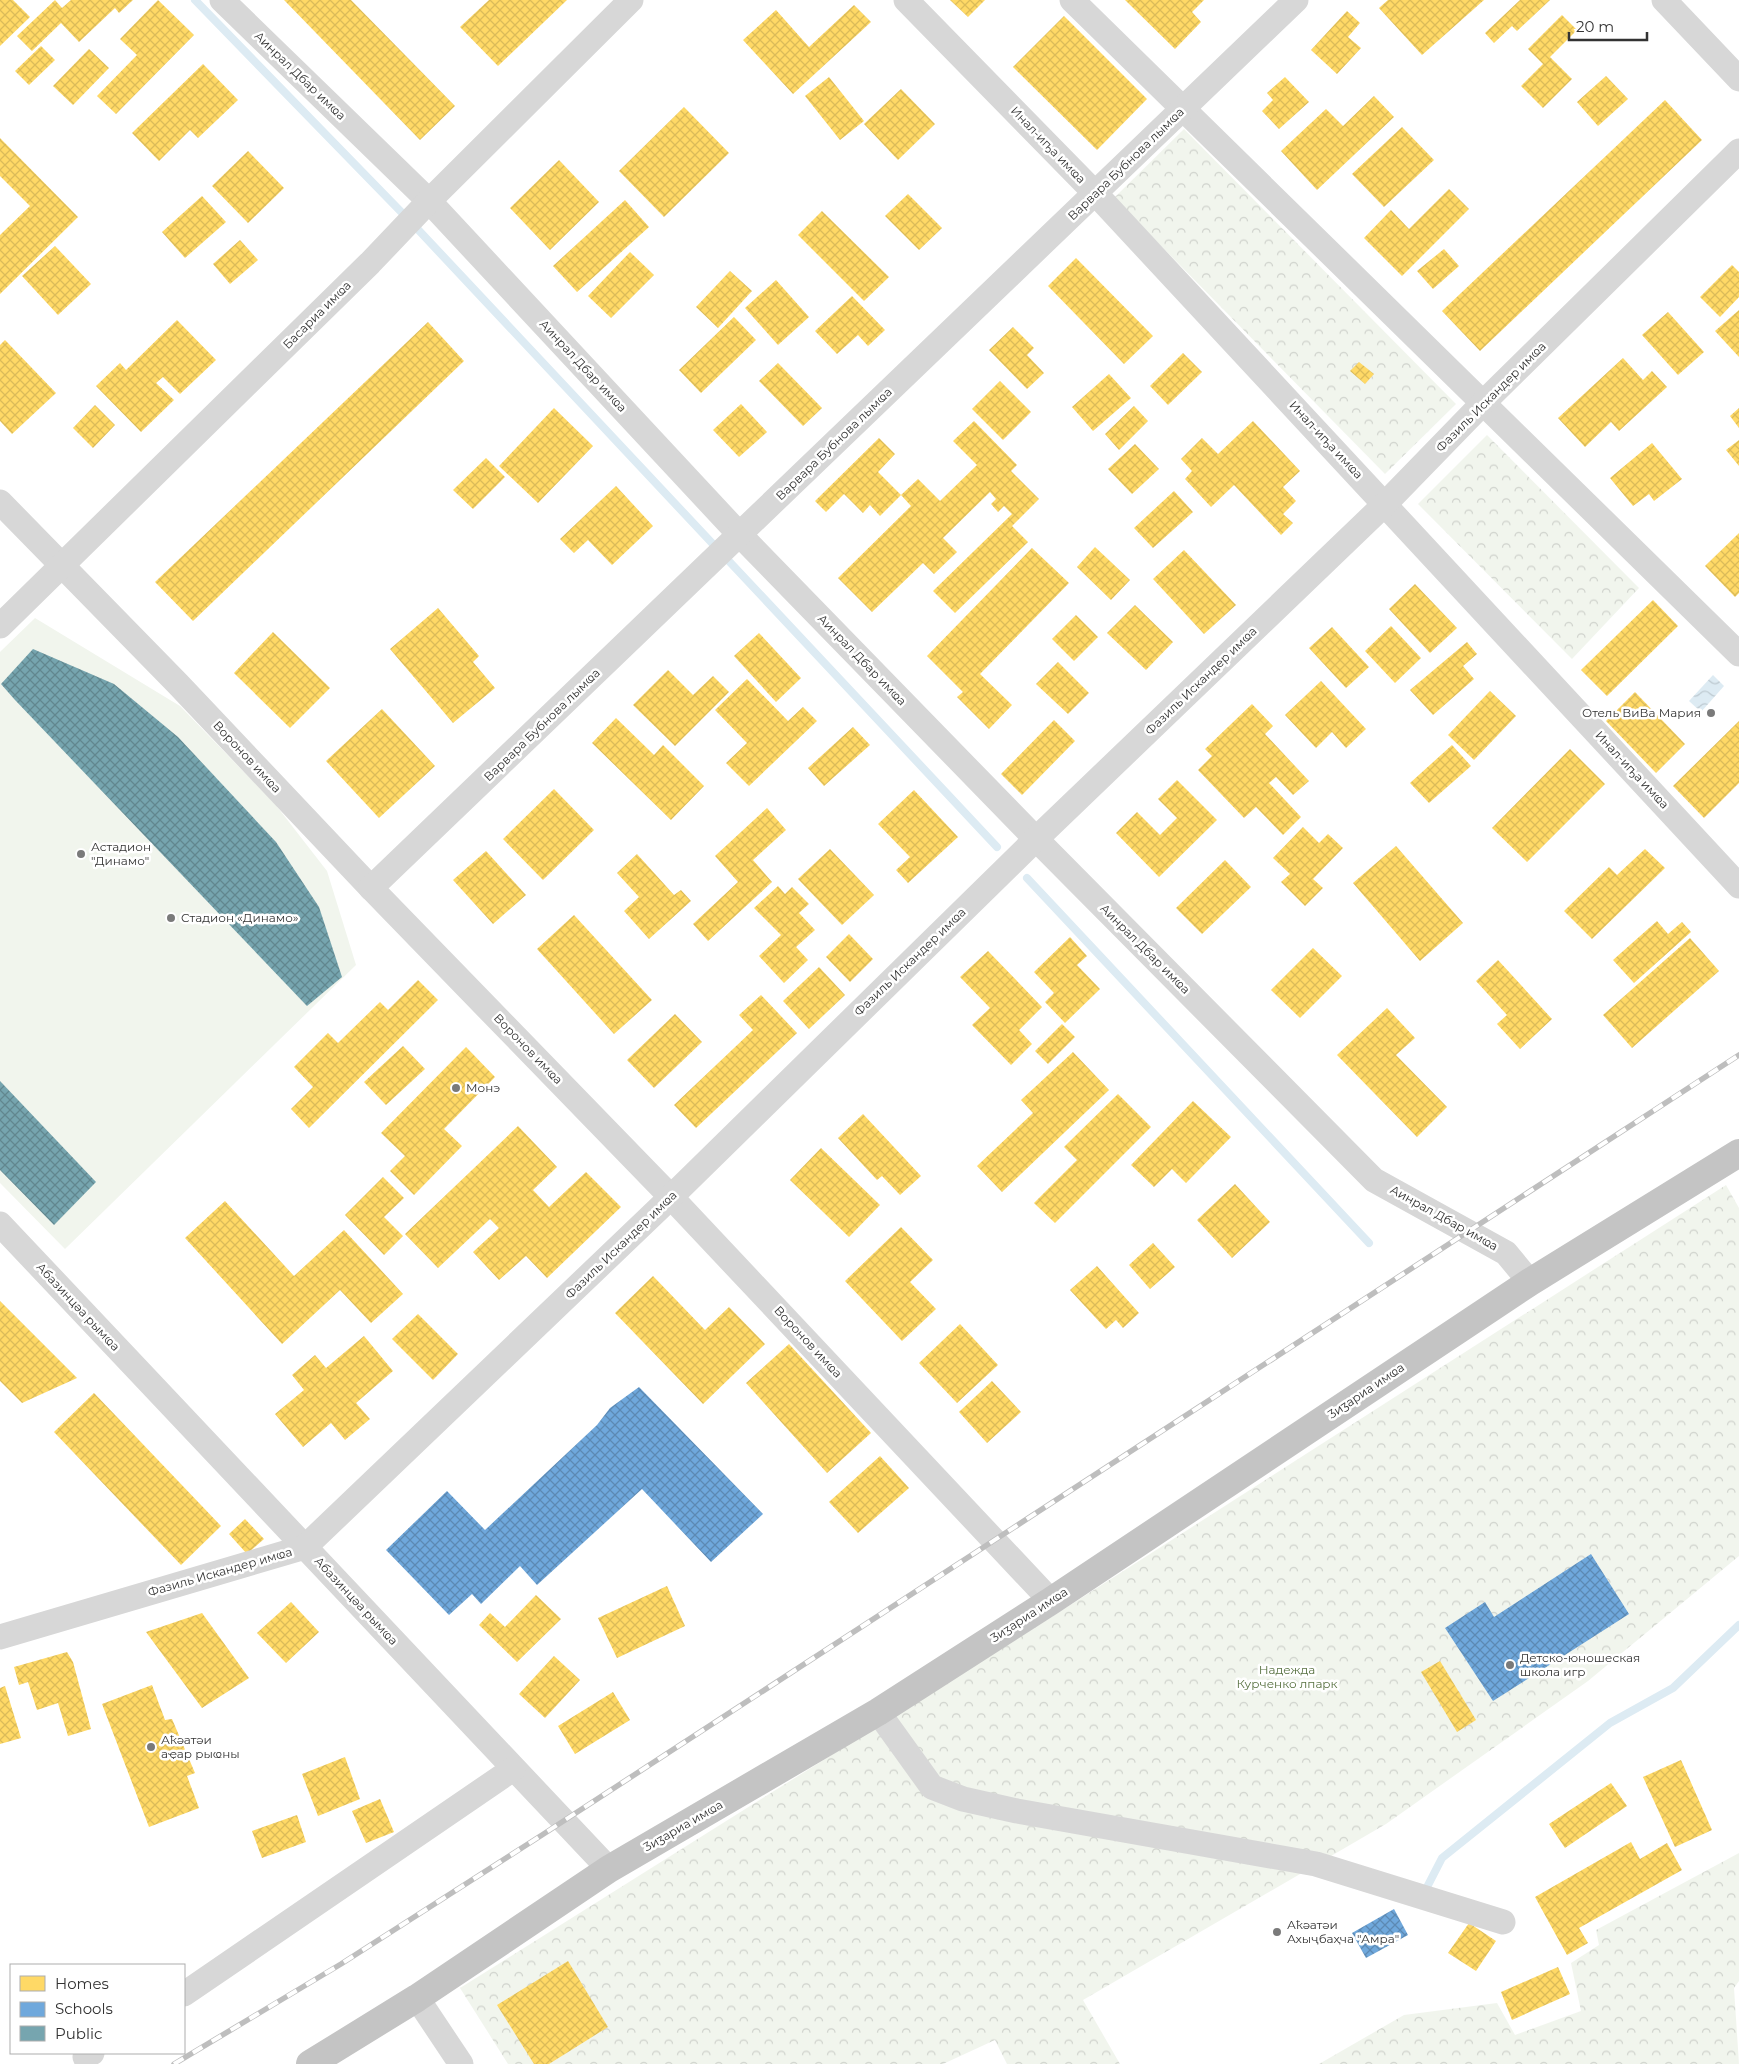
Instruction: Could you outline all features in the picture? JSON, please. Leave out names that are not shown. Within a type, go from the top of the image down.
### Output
[{"type":"highway","name":"Ӡиӡариа имҩа","points":[[310,2064],[417,1998],[609,1869],[878,1712],[1051,1600],[1530,1282],[1739,1153]]},
{"type":"street","name":"Аинрал Дбар имҩа","points":[[222,0],[429,201],[740,535],[1036,839],[1374,1180],[1506,1252],[1530,1282]]},
{"type":"street","name":"Басариа имҩа","points":[[0,626],[370,263],[429,201],[631,0]]},
{"type":"street","name":"Инал-иҧа имҩа","points":[[906,0],[1095,193],[1739,886]]},
{"type":"street","points":[[1072,0],[1739,654]]},
{"type":"street","name":"Варвара Бубнова лымҩа","points":[[371,888],[1296,0]]},
{"type":"street","points":[[1664,0],[1739,79]]},
{"type":"street","name":"Фазиль Искандер имҩа","points":[[0,1637],[305,1547],[671,1197],[1036,839],[1385,504],[1484,402],[1739,152]]},
{"type":"street","name":"Воронов имҩа","points":[[0,502],[671,1197],[1051,1600]]},
{"type":"street","name":"Абазинцәа рымҩа","points":[[0,1224],[512,1769],[609,1869]]},
{"type":"street","points":[[878,1712],[932,1787],[963,1799],[1017,1811],[1316,1864],[1503,1922]]},
{"type":"street","points":[[185,1993],[512,1769]]},
{"type":"street","points":[[417,1998],[461,2064]]},
{"type":"green space","points":[[1184,129],[1456,404],[1385,474],[1114,198]]},
{"type":"green space","points":[[1487,435],[1639,588],[1572,659],[1418,504]]},
{"type":"green space","name":"Cтадион «Динамо»","points":[[35,618],[180,706],[275,804],[327,871],[356,965],[65,1249],[0,1183],[0,652]]},
{"type":"green space","name":"Надежда Курченко лпарк","points":[[1726,1185],[1739,1208],[1739,1556],[1588,1681],[1386,1824],[1083,2000],[1120,2064],[1007,2064],[995,2040],[943,2064],[508,2064],[460,1988],[1050,1618]]},
{"type":"green space","points":[[1739,1853],[1739,1981],[1734,1988],[1739,2064],[1319,2064],[1404,2015],[1497,2003],[1515,2035],[1581,2011],[1571,1963],[1599,1945],[1596,1930]]},
{"type":"water","points":[[1713,675],[1724,686],[1701,712],[1689,701]]},
{"type":"building: Homes","points":[[0,0],[13,0],[30,17],[0,46]]},
{"type":"building: Homes","points":[[55,0],[62,8],[71,0],[133,0],[119,13],[115,8],[79,42],[61,23],[32,51],[17,36]]},
{"type":"building: Homes","points":[[158,0],[194,35],[116,114],[97,96],[137,55],[120,39]]},
{"type":"building: Homes","points":[[284,0],[351,0],[455,106],[420,140]]},
{"type":"building: Homes","points":[[489,0],[567,0],[498,66],[460,27]]},
{"type":"building: Homes","points":[[950,0],[985,0],[968,17]]},
{"type":"building: Homes","points":[[1125,0],[1204,0],[1192,12],[1201,22],[1175,49]]},
{"type":"building: Homes","points":[[1388,0],[1484,0],[1422,55],[1379,8]]},
{"type":"building: Homes","points":[[1520,0],[1550,0],[1517,31],[1512,26],[1494,43],[1485,33]]},
{"type":"building: Homes","points":[[854,5],[871,22],[793,94],[743,40],[776,10],[809,47]]},
{"type":"building: Homes","points":[[1347,11],[1360,23],[1348,37],[1361,48],[1337,74],[1311,50]]},
{"type":"building: Homes","points":[[1562,15],[1577,30],[1550,57],[1572,79],[1543,108],[1521,86],[1543,64],[1528,49]]},
{"type":"building: Homes","points":[[1064,16],[1147,99],[1097,150],[1013,67]]},
{"type":"building: Homes","points":[[41,46],[55,60],[29,85],[15,71]]},
{"type":"building: Homes","points":[[89,49],[109,68],[73,105],[53,86]]},
{"type":"building: Homes","points":[[203,64],[238,100],[198,138],[190,130],[159,161],[132,133]]},
{"type":"building: Homes","points":[[1606,76],[1628,99],[1598,126],[1577,102]]},
{"type":"building: Homes","points":[[829,77],[864,121],[840,140],[805,96]]},
{"type":"building: Homes","points":[[1285,77],[1309,102],[1279,129],[1262,111],[1273,100],[1267,93]]},
{"type":"building: Homes","points":[[901,89],[935,124],[898,160],[864,124]]},
{"type":"building: Homes","points":[[1374,96],[1394,117],[1317,190],[1281,151],[1326,109],[1343,126]]},
{"type":"building: Homes","points":[[1665,100],[1702,140],[1480,351],[1442,311]]},
{"type":"building: Homes","points":[[684,107],[729,153],[664,217],[619,171]]},
{"type":"building: Homes","points":[[1402,127],[1434,160],[1384,207],[1352,174]]},
{"type":"building: Homes","points":[[0,138],[78,217],[0,294],[0,235],[30,206],[0,176]]},
{"type":"building: Homes","points":[[248,151],[284,188],[248,223],[212,186]]},
{"type":"building: Homes","points":[[559,160],[599,202],[550,250],[510,208]]},
{"type":"building: Homes","points":[[1449,189],[1469,209],[1402,276],[1364,238],[1391,210],[1409,229]]},
{"type":"building: Homes","points":[[908,194],[942,228],[919,250],[885,216]]},
{"type":"building: Homes","points":[[202,196],[226,222],[185,258],[162,232]]},
{"type":"building: Homes","points":[[625,200],[649,227],[577,292],[553,266]]},
{"type":"building: Homes","points":[[822,211],[889,277],[864,301],[798,235]]},
{"type":"building: Homes","points":[[240,240],[258,260],[230,284],[213,264]]},
{"type":"building: Homes","points":[[55,246],[91,284],[58,315],[22,276]]},
{"type":"building: Homes","points":[[1444,249],[1459,266],[1433,289],[1417,271]]},
{"type":"building: Homes","points":[[630,252],[654,275],[611,318],[588,296]]},
{"type":"building: Homes","points":[[1076,258],[1153,336],[1124,364],[1048,286]]},
{"type":"building: Homes","points":[[1732,265],[1739,272],[1739,297],[1720,317],[1700,297]]},
{"type":"building: Homes","points":[[730,271],[752,291],[718,328],[696,307]]},
{"type":"building: Homes","points":[[776,280],[809,317],[778,345],[745,308]]},
{"type":"building: Homes","points":[[852,296],[885,330],[868,346],[858,335],[837,354],[815,331]]},
{"type":"building: Homes","points":[[1739,310],[1739,357],[1715,331]]},
{"type":"building: Homes","points":[[1668,312],[1704,352],[1678,375],[1642,335]]},
{"type":"building: Homes","points":[[734,317],[756,340],[701,393],[679,370]]},
{"type":"building: Homes","points":[[177,320],[216,360],[180,394],[163,377],[156,383],[174,400],[141,432],[96,386],[120,363],[126,370]]},
{"type":"building: Homes","points":[[428,322],[464,361],[193,621],[155,582]]},
{"type":"building: Homes","points":[[1013,327],[1034,348],[1027,355],[1044,373],[1027,389],[989,350]]},
{"type":"building: Homes","points":[[5,340],[56,393],[12,434],[0,421],[0,345]]},
{"type":"building: Homes","points":[[1183,353],[1202,372],[1168,405],[1150,386]]},
{"type":"building: Homes","points":[[1623,358],[1643,380],[1652,371],[1667,387],[1619,431],[1611,422],[1585,447],[1558,418]]},
{"type":"building: Homes","points":[[1359,362],[1374,374],[1365,384],[1350,371]]},
{"type":"building: Homes","points":[[778,363],[822,408],[803,426],[759,381]]},
{"type":"building: Homes","points":[[1109,374],[1131,398],[1093,431],[1072,407]]},
{"type":"building: Homes","points":[[1000,381],[1031,412],[1003,440],[972,409]]},
{"type":"building: Homes","points":[[741,404],[767,432],[739,457],[713,430]]},
{"type":"building: Homes","points":[[95,405],[115,425],[93,448],[73,428]]},
{"type":"building: Homes","points":[[1134,406],[1148,421],[1119,450],[1105,434]]},
{"type":"building: Homes","points":[[554,408],[593,446],[538,503],[499,466]]},
{"type":"building: Homes","points":[[1739,408],[1739,428],[1730,416]]},
{"type":"building: Homes","points":[[974,421],[1017,465],[1011,471],[1039,499],[1012,526],[1028,542],[955,613],[933,591],[1012,514],[1004,506],[998,512],[991,504],[996,499],[990,492],[943,538],[957,552],[934,574],[923,563],[872,612],[838,578],[911,506],[901,495],[918,479],[940,501],[977,465],[953,441]]},
{"type":"building: Homes","points":[[1253,421],[1300,471],[1283,487],[1296,501],[1283,514],[1293,523],[1281,535],[1234,485],[1211,507],[1185,479],[1192,471],[1181,459],[1202,438],[1218,454]]},
{"type":"building: Homes","points":[[879,438],[895,454],[878,472],[901,495],[880,516],[870,505],[863,513],[844,494],[826,512],[815,501]]},
{"type":"building: Homes","points":[[1739,440],[1739,466],[1726,450]]},
{"type":"building: Homes","points":[[1652,443],[1682,479],[1654,501],[1649,494],[1633,506],[1610,478]]},
{"type":"building: Homes","points":[[1135,444],[1159,469],[1132,494],[1108,469]]},
{"type":"building: Homes","points":[[486,458],[505,477],[473,509],[453,490]]},
{"type":"building: Homes","points":[[616,486],[653,526],[612,565],[588,540],[574,553],[560,539]]},
{"type":"building: Homes","points":[[1174,491],[1193,512],[1153,548],[1134,528]]},
{"type":"building: Homes","points":[[1739,533],[1739,593],[1735,597],[1705,566]]},
{"type":"building: Homes","points":[[1095,547],[1130,580],[1111,600],[1077,567]]},
{"type":"building: Homes","points":[[1032,548],[1069,583],[980,674],[1012,705],[989,729],[957,697],[963,692],[927,656]]},
{"type":"building: Homes","points":[[1184,550],[1236,605],[1204,634],[1153,579]]},
{"type":"building: Homes","points":[[1415,584],[1457,628],[1430,653],[1389,609]]},
{"type":"building: Homes","points":[[1653,600],[1678,626],[1607,696],[1581,670]]},
{"type":"building: Homes","points":[[1135,605],[1173,642],[1146,670],[1107,633]]},
{"type":"building: Homes","points":[[438,608],[479,656],[473,662],[495,688],[453,723],[390,649]]},
{"type":"building: Homes","points":[[1076,615],[1098,637],[1074,661],[1052,639]]},
{"type":"building: Homes","points":[[1391,626],[1421,658],[1395,683],[1365,651]]},
{"type":"building: Homes","points":[[1332,627],[1369,667],[1346,688],[1309,648]]},
{"type":"building: Homes","points":[[273,632],[330,688],[290,728],[234,673]]},
{"type":"building: Homes","points":[[759,633],[801,678],[776,702],[734,656]]},
{"type":"building: Homes","points":[[1467,642],[1477,654],[1463,666],[1474,679],[1433,715],[1410,690]]},
{"type":"building: Homes","points":[[1058,662],[1089,693],[1068,714],[1036,684]]},
{"type":"building: Homes","points":[[668,670],[693,695],[713,676],[729,692],[675,746],[633,705]]},
{"type":"building: Homes","points":[[747,679],[788,721],[803,707],[817,721],[749,786],[726,763],[747,743],[715,710]]},
{"type":"building: Homes","points":[[1321,681],[1366,729],[1346,748],[1332,732],[1316,748],[1285,715]]},
{"type":"building: Homes","points":[[1490,691],[1516,716],[1474,760],[1448,735]]},
{"type":"building: Homes","points":[[1635,692],[1685,744],[1656,773],[1606,721]]},
{"type":"building: Homes","points":[[1252,704],[1273,726],[1265,734],[1309,781],[1293,795],[1276,777],[1269,783],[1301,817],[1283,835],[1256,807],[1244,818],[1198,770],[1212,756],[1205,749]]},
{"type":"building: Homes","points":[[382,709],[435,766],[379,818],[326,761]]},
{"type":"building: Homes","points":[[616,718],[654,755],[663,745],[704,786],[671,820],[592,743]]},
{"type":"building: Homes","points":[[1054,720],[1075,741],[1022,795],[1001,774]]},
{"type":"building: Homes","points":[[1739,721],[1739,783],[1704,818],[1673,786]]},
{"type":"building: Homes","points":[[853,727],[870,745],[824,786],[808,768]]},
{"type":"building: Homes","points":[[1452,745],[1471,766],[1429,803],[1410,783]]},
{"type":"building: Homes","points":[[1570,749],[1605,784],[1527,862],[1492,828]]},
{"type":"building: Homes","points":[[1177,780],[1217,820],[1159,877],[1116,833],[1137,812],[1160,835],[1177,818],[1158,799]]},
{"type":"building: Homes","points":[[554,789],[594,830],[543,880],[503,839]]},
{"type":"building: Homes","points":[[914,790],[958,837],[908,883],[896,870],[910,857],[878,824]]},
{"type":"building: Homes","points":[[767,808],[786,830],[753,860],[772,882],[708,941],[693,924],[738,882],[715,856]]},
{"type":"building: Homes","points":[[1303,827],[1319,843],[1328,834],[1343,848],[1313,879],[1323,888],[1305,906],[1281,882],[1290,874],[1273,858]]},
{"type":"building: Homes","points":[[1396,846],[1463,923],[1420,961],[1353,883]]},
{"type":"building: Homes","points":[[830,849],[874,895],[842,925],[798,879]]},
{"type":"building: Homes","points":[[1645,849],[1665,868],[1592,939],[1564,911],[1609,867],[1617,875]]},
{"type":"building: Homes","points":[[486,851],[526,895],[493,924],[453,880]]},
{"type":"building: Homes","points":[[637,854],[674,895],[681,890],[691,901],[649,939],[624,911],[639,897],[617,873]]},
{"type":"building: Homes","points":[[1225,860],[1251,887],[1202,934],[1176,908]]},
{"type":"building: Homes","points":[[778,886],[785,894],[792,887],[809,904],[799,913],[815,930],[796,947],[808,960],[784,983],[759,956],[781,935],[754,908]]},
{"type":"building: Homes","points":[[574,915],[652,1000],[614,1034],[537,949]]},
{"type":"building: Homes","points":[[1657,921],[1668,934],[1682,922],[1691,932],[1634,983],[1613,960]]},
{"type":"building: Homes","points":[[849,934],[873,959],[850,982],[826,957]]},
{"type":"building: Homes","points":[[1070,937],[1087,956],[1077,965],[1100,989],[1065,1023],[1045,1002],[1054,993],[1034,972]]},
{"type":"building: Homes","points":[[1690,938],[1719,971],[1632,1048],[1603,1015]]},
{"type":"building: Homes","points":[[1313,948],[1342,976],[1300,1018],[1271,990]]},
{"type":"building: Homes","points":[[988,951],[1042,1007],[1019,1030],[1032,1044],[1011,1065],[972,1025],[990,1008],[960,977]]},
{"type":"building: Homes","points":[[1498,960],[1552,1019],[1520,1049],[1497,1024],[1507,1015],[1476,981]]},
{"type":"building: Homes","points":[[819,967],[845,995],[809,1029],[783,1001]]},
{"type":"building: Homes","points":[[418,980],[438,1000],[309,1128],[291,1109],[313,1087],[294,1067],[328,1033],[338,1043],[380,1002],[388,1010]]},
{"type":"building: Homes","points":[[761,995],[797,1033],[696,1128],[674,1105],[753,1030],[739,1015]]},
{"type":"building: Homes","points":[[1387,1008],[1415,1038],[1396,1055],[1447,1107],[1417,1137],[1337,1055]]},
{"type":"building: Homes","points":[[675,1014],[702,1042],[654,1088],[627,1060]]},
{"type":"building: Homes","points":[[1062,1024],[1075,1037],[1048,1064],[1035,1051]]},
{"type":"building: Homes","points":[[403,1046],[425,1069],[386,1105],[364,1082]]},
{"type":"building: Homes","points":[[466,1047],[495,1077],[444,1129],[462,1146],[414,1195],[390,1171],[405,1156],[381,1133]]},
{"type":"building: Homes","points":[[1073,1052],[1109,1090],[1002,1192],[977,1166],[1033,1113],[1021,1100]]},
{"type":"building: Homes","points":[[1118,1094],[1151,1127],[1055,1223],[1034,1203],[1077,1160],[1064,1147]]},
{"type":"building: Homes","points":[[1193,1101],[1231,1137],[1186,1183],[1172,1169],[1154,1187],[1131,1165]]},
{"type":"building: Homes","points":[[863,1114],[921,1176],[900,1195],[882,1176],[877,1180],[838,1138]]},
{"type":"building: Homes","points":[[518,1126],[557,1167],[533,1190],[549,1207],[586,1172],[621,1207],[547,1278],[526,1256],[499,1280],[473,1252],[499,1228],[490,1219],[438,1268],[405,1234]]},
{"type":"building: Homes","points":[[821,1148],[880,1205],[849,1237],[790,1180]]},
{"type":"building: Homes","points":[[383,1177],[404,1198],[384,1217],[403,1236],[384,1255],[345,1215]]},
{"type":"building: Homes","points":[[1235,1184],[1270,1222],[1232,1258],[1197,1220]]},
{"type":"building: Homes","points":[[225,1201],[294,1276],[344,1230],[403,1294],[371,1323],[340,1290],[282,1344],[185,1238]]},
{"type":"building: Homes","points":[[901,1227],[933,1260],[910,1282],[936,1309],[902,1341],[845,1281]]},
{"type":"building: Homes","points":[[1153,1243],[1175,1267],[1150,1289],[1129,1265]]},
{"type":"building: Homes","points":[[1097,1266],[1139,1313],[1123,1328],[1116,1320],[1106,1329],[1070,1290]]},
{"type":"building: Homes","points":[[653,1276],[705,1330],[729,1307],[765,1344],[703,1404],[615,1313]]},
{"type":"building: Homes","points":[[0,1301],[77,1378],[22,1403],[0,1381]]},
{"type":"building: Homes","points":[[418,1314],[458,1354],[433,1380],[392,1339]]},
{"type":"building: Homes","points":[[960,1324],[998,1365],[957,1403],[919,1363]]},
{"type":"building: Homes","points":[[364,1336],[393,1371],[356,1403],[370,1419],[345,1440],[331,1423],[303,1447],[275,1414],[304,1390],[292,1375],[315,1355],[326,1368]]},
{"type":"building: Homes","points":[[789,1344],[871,1433],[827,1473],[746,1383]]},
{"type":"building: Homes","points":[[992,1381],[1021,1412],[987,1443],[959,1412]]},
{"type":"building: Homes","points":[[94,1393],[221,1526],[181,1565],[54,1432]]},
{"type":"building: Homes","points":[[880,1456],[909,1488],[858,1533],[829,1502]]},
{"type":"building: Homes","points":[[245,1519],[264,1539],[247,1554],[229,1534]]},
{"type":"building: Homes","points":[[667,1586],[685,1626],[617,1658],[598,1618]]},
{"type":"building: Homes","points":[[536,1595],[561,1619],[517,1662],[479,1625],[490,1613],[505,1627]]},
{"type":"building: Homes","points":[[291,1602],[319,1632],[286,1663],[257,1633]]},
{"type":"building: Homes","points":[[202,1613],[249,1678],[202,1708],[146,1632]]},
{"type":"building: Homes","points":[[67,1652],[73,1662],[91,1729],[68,1736],[58,1703],[37,1710],[28,1682],[19,1685],[14,1667]]},
{"type":"building: Homes","points":[[554,1656],[580,1680],[545,1718],[519,1694]]},
{"type":"building: Homes","points":[[1440,1661],[1476,1720],[1457,1732],[1421,1672]]},
{"type":"building: Homes","name":"Аҟәатәи аҿар рыҩны","points":[[152,1685],[165,1720],[172,1719],[195,1773],[187,1776],[199,1808],[149,1827],[102,1704]]},
{"type":"building: Homes","points":[[5,1686],[21,1738],[0,1744],[0,1688]]},
{"type":"building: Homes","points":[[613,1692],[630,1720],[575,1754],[558,1726]]},
{"type":"building: Homes","points":[[345,1757],[360,1799],[318,1816],[302,1774]]},
{"type":"building: Homes","points":[[1681,1760],[1712,1830],[1675,1847],[1643,1777]]},
{"type":"building: Homes","points":[[1611,1783],[1627,1806],[1565,1848],[1549,1824]]},
{"type":"building: Homes","points":[[380,1799],[394,1832],[366,1843],[352,1811]]},
{"type":"building: Homes","points":[[297,1815],[306,1842],[262,1858],[252,1831]]},
{"type":"building: Homes","points":[[1631,1842],[1640,1859],[1667,1843],[1682,1870],[1579,1928],[1588,1943],[1567,1955],[1535,1897]]},
{"type":"building: Homes","points":[[1469,1923],[1496,1941],[1476,1971],[1448,1953]]},
{"type":"building: Homes","points":[[568,1961],[608,2027],[549,2064],[534,2064],[497,2005]]},
{"type":"building: Homes","points":[[1558,1967],[1570,1994],[1512,2020],[1501,1992]]},
{"type":"building: Schools","points":[[639,1387],[763,1514],[711,1562],[642,1489],[537,1585],[520,1566],[481,1604],[472,1594],[449,1615],[386,1550],[447,1491],[485,1530],[597,1425],[610,1408]]},
{"type":"building: Schools","name":"Детско-юношеская школа игр","points":[[1591,1554],[1629,1614],[1493,1701],[1445,1628],[1485,1602],[1494,1617]]},
{"type":"building: Schools","points":[[1394,1909],[1408,1935],[1366,1958],[1352,1933]]},
{"type":"building: Public","points":[[33,649],[114,684],[178,737],[276,842],[319,907],[342,977],[307,1006],[15,700],[1,684]]},
{"type":"building: Public","points":[[0,1081],[96,1182],[54,1225],[0,1170]]},
{"type":"waterway","points":[[195,0],[410,221],[997,847]]},
{"type":"waterway","points":[[1027,878],[1369,1243]]},
{"type":"waterway","points":[[1424,1893],[1442,1858],[1610,1723],[1673,1688],[1739,1625]]},
{"type":"railway","points":[[174,2064],[341,1964],[542,1835],[1739,1055]]},
{"type":"place","name":"Отель ВиВа Мария","points":[[1711,713]]},
{"type":"place","name":"Астадион \"Динамо\"","points":[[81,854]]},
{"type":"place","name":"Cтадион «Динамо»","points":[[171,918]]},
{"type":"place","name":"Монэ","points":[[456,1088]]},
{"type":"place","name":"Детско-юношеская школа игр","points":[[1510,1665]]},
{"type":"place","name":"Аҟәатәи аҿар рыҩны","points":[[151,1747]]},
{"type":"place","name":"Аҟәатәи Ахыҷбаҳча \"Амра\"","points":[[1277,1932]]}]
